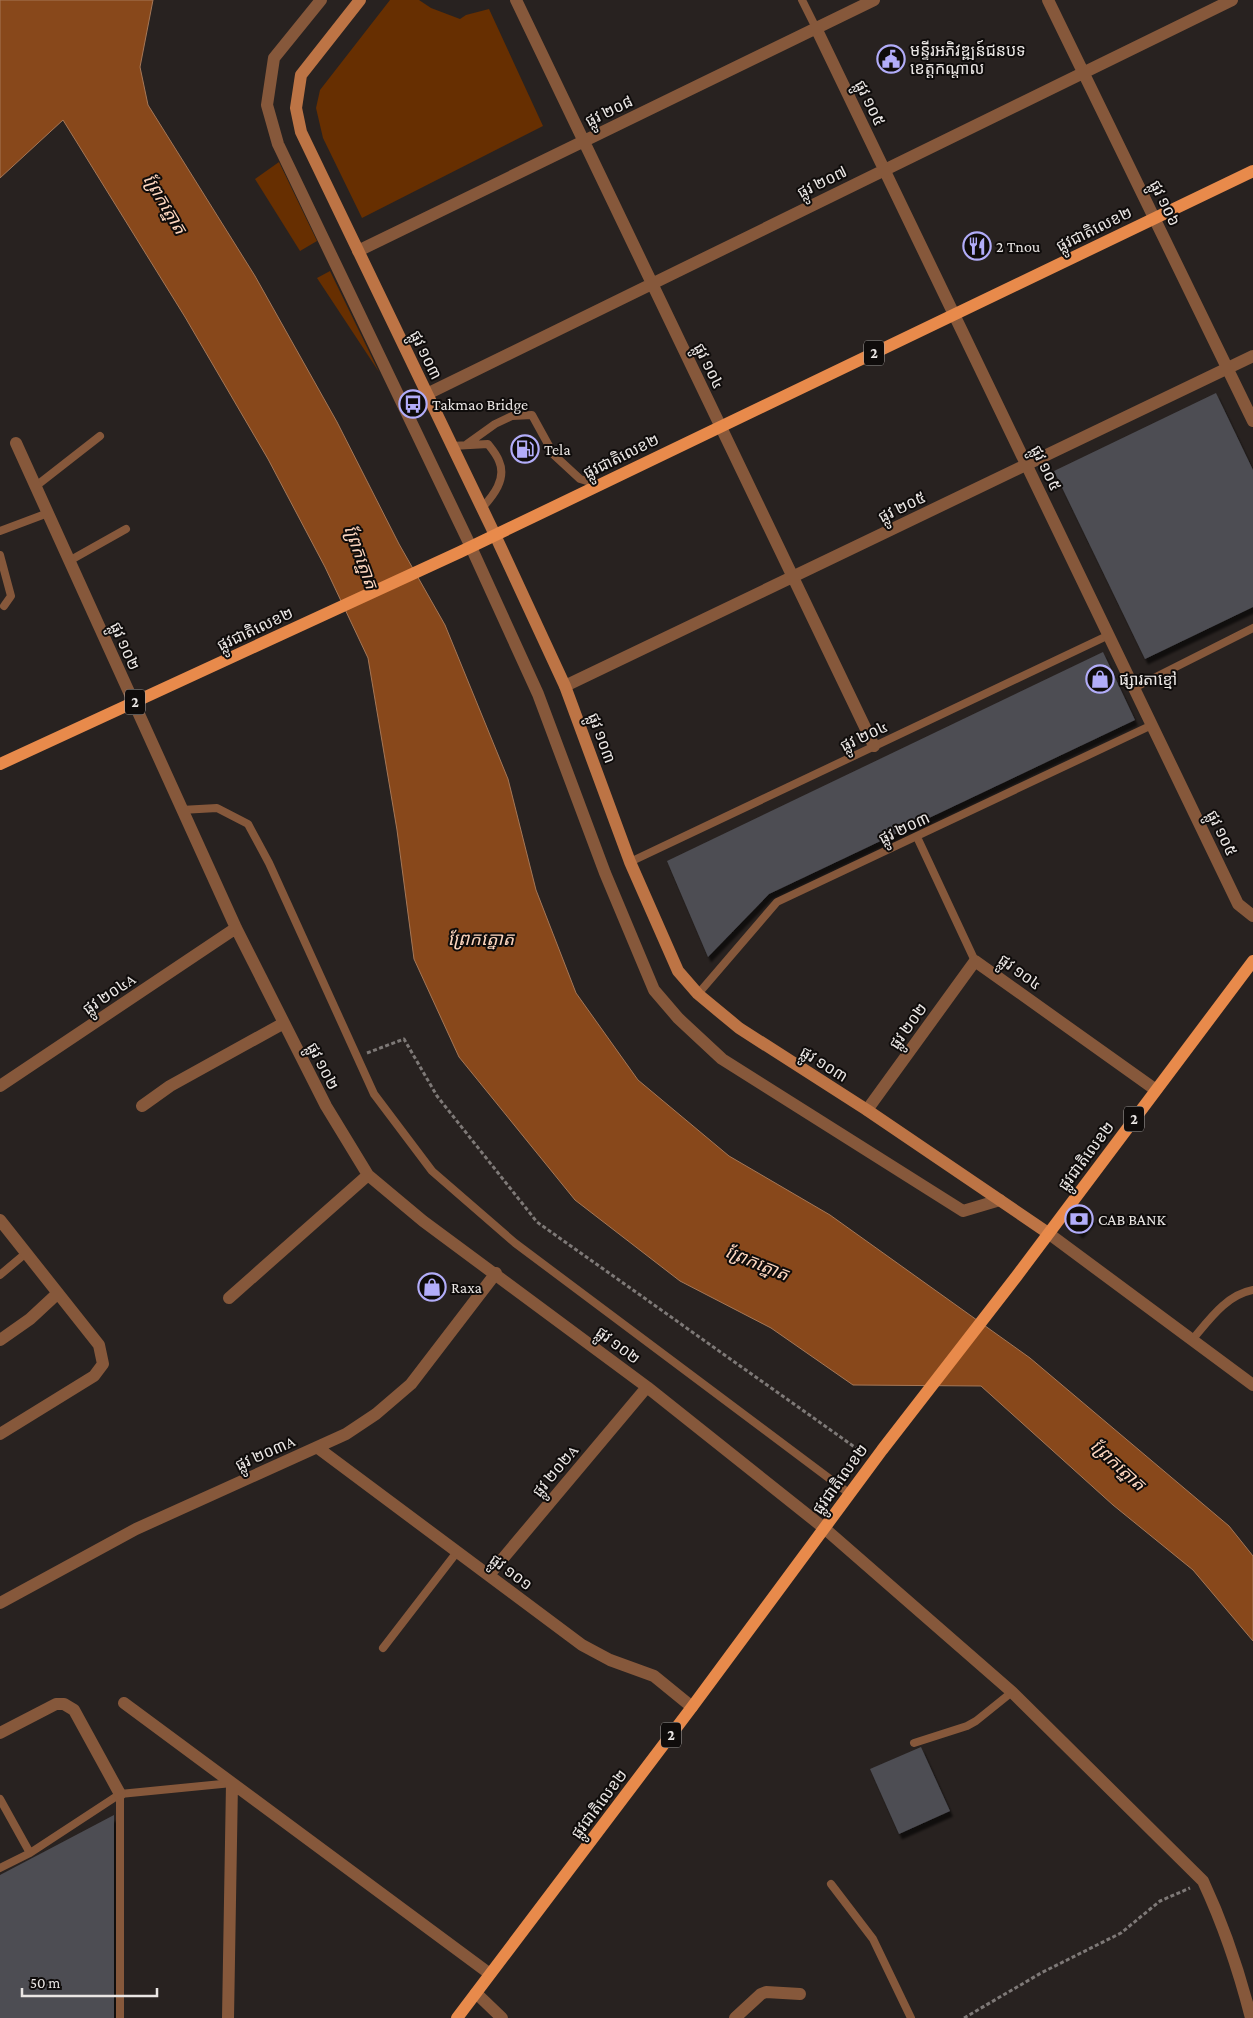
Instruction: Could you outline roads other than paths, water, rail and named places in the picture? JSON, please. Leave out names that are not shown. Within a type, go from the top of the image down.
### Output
[{"type":"main road","name":"ផ្លូវជាតិលេខ២","points":[[0,764],[466,550],[1253,171]]},
{"type":"main road","name":"ផ្លូវជាតិលេខ២","points":[[457,2018],[692,1707],[882,1450],[1016,1277],[1253,961]]},
{"type":"street","points":[[322,0],[274,58],[267,105],[278,144],[466,550],[538,694],[605,873],[654,990],[678,1018],[722,1059],[963,1211],[1000,1200]]},
{"type":"street","name":"ផ្លូវ ១០៣","points":[[360,0],[301,75],[296,108],[301,132],[495,535],[565,686],[630,862],[678,971],[698,994],[747,1034],[867,1110],[1048,1233]]},
{"type":"street","name":"ផ្លូវ ១០៤","points":[[516,0],[874,746]]},
{"type":"street","name":"ផ្លូវ ២០៨","points":[[358,251],[874,0]]},
{"type":"street","name":"ផ្លូវ ១០៦","points":[[1048,0],[1253,421]]},
{"type":"street","name":"ផ្លូវ ២០៧","points":[[427,394],[1232,0]]},
{"type":"street","name":"ផ្លូវ ១០៥","points":[[816,28],[1238,904],[1253,916]]},
{"type":"street","name":"ផ្លូវ ២០៥","points":[[565,686],[1253,356]]},
{"type":"street","name":"ផ្លូវ ១០២","points":[[16,443],[236,928],[326,1106],[368,1175],[423,1220],[647,1387],[824,1528],[1012,1692],[1204,1882],[1220,1916],[1241,1978],[1251,2018]]},
{"type":"street","name":"ផ្លូវ ២០៤A","points":[[0,1086],[236,928]]},
{"type":"street","name":"ផ្លូវ ១០៤","points":[[975,961],[1156,1090]]},
{"type":"street","name":"ផ្លូវ ២០២","points":[[867,1110],[975,961]]},
{"type":"street","points":[[142,1106],[170,1086],[284,1024]]},
{"type":"street","points":[[229,1298],[368,1175]]},
{"type":"street","points":[[0,1220],[99,1345],[103,1364],[94,1376],[0,1434]]},
{"type":"street","points":[[1048,1233],[1253,1385]]},
{"type":"street","name":"ផ្លូវ ២០៣A","points":[[0,1603],[136,1529],[346,1434],[376,1414],[411,1384],[496,1274]]},
{"type":"street","points":[[0,1340],[58,1294]]},
{"type":"street","name":"ផ្លូវ ២០២A","points":[[489,1575],[647,1387]]},
{"type":"street","name":"ផ្លូវ ១០១","points":[[318,1448],[582,1645],[610,1660],[654,1676],[692,1707]]},
{"type":"street","points":[[124,1703],[490,1974]]},
{"type":"street","points":[[0,1733],[56,1704],[64,1704],[74,1710],[120,1794]]},
{"type":"street","points":[[228,2018],[232,1783]]},
{"type":"street","points":[[735,2018],[760,1994],[766,1992],[800,1994]]},
{"type":"street","points":[[476,1993],[502,2018]]},
{"type":"lane","points":[[802,0],[816,28]]},
{"type":"lane","points":[[467,444],[495,424],[512,416],[532,414],[554,455],[580,479],[600,485]]},
{"type":"lane","points":[[36,486],[100,436]]},
{"type":"lane","points":[[452,446],[488,444],[500,462],[501,478],[495,494],[482,508]]},
{"type":"lane","points":[[0,531],[48,513]]},
{"type":"lane","points":[[70,561],[126,529]]},
{"type":"lane","points":[[0,555],[11,596],[4,606]]},
{"type":"lane","points":[[1134,688],[1253,628]]},
{"type":"lane","name":"ផ្លូវ ២០៤","points":[[630,862],[1109,635]]},
{"type":"lane","name":"ផ្លូវ ២០៣","points":[[698,994],[777,902],[1152,725]]},
{"type":"lane","points":[[182,810],[218,808],[248,824],[269,863],[374,1094],[432,1171],[515,1243],[850,1494]]},
{"type":"lane","name":"ផ្លូវ ១០៤","points":[[917,837],[975,961]]},
{"type":"lane","points":[[0,1275],[26,1253]]},
{"type":"lane","points":[[1192,1340],[1216,1312],[1231,1299],[1253,1290]]},
{"type":"lane","points":[[383,1648],[457,1552]]},
{"type":"lane","points":[[914,1743],[967,1726],[1012,1692]]},
{"type":"lane","points":[[0,1868],[30,1853],[120,1794],[232,1783]]},
{"type":"lane","points":[[120,1794],[120,2018]]},
{"type":"lane","points":[[0,1799],[30,1853]]},
{"type":"lane","points":[[831,1884],[873,1939],[911,2018]]},
{"type":"water","name":"ព្រែកត្នោត","points":[[0,0],[153,0],[140,67],[148,105],[255,276],[337,422],[399,544],[445,625],[508,779],[536,890],[576,993],[638,1080],[729,1156],[830,1215],[1030,1358],[1229,1526],[1253,1556],[1253,1641],[1193,1570],[1113,1505],[981,1386],[853,1385],[771,1328],[680,1281],[575,1200],[459,1057],[414,959],[397,830],[368,658],[325,567],[268,459],[185,317],[63,120],[0,178]]},
{"type":"place","name":"មន្ទីរអភិវឌ្ឍន៍ជនបទ ខេត្តកណ្តាល","points":[[891,59]]},
{"type":"place","name":"2 Tnou","points":[[977,246]]},
{"type":"place","name":"Takmao Bridge","points":[[413,404]]},
{"type":"place","name":"Tela","points":[[525,449]]},
{"type":"place","name":"ផ្សារតាខ្មៅ","points":[[1100,679]]},
{"type":"place","name":"CAB BANK","points":[[1079,1219]]},
{"type":"place","name":"Raxa","points":[[432,1287]]}]
